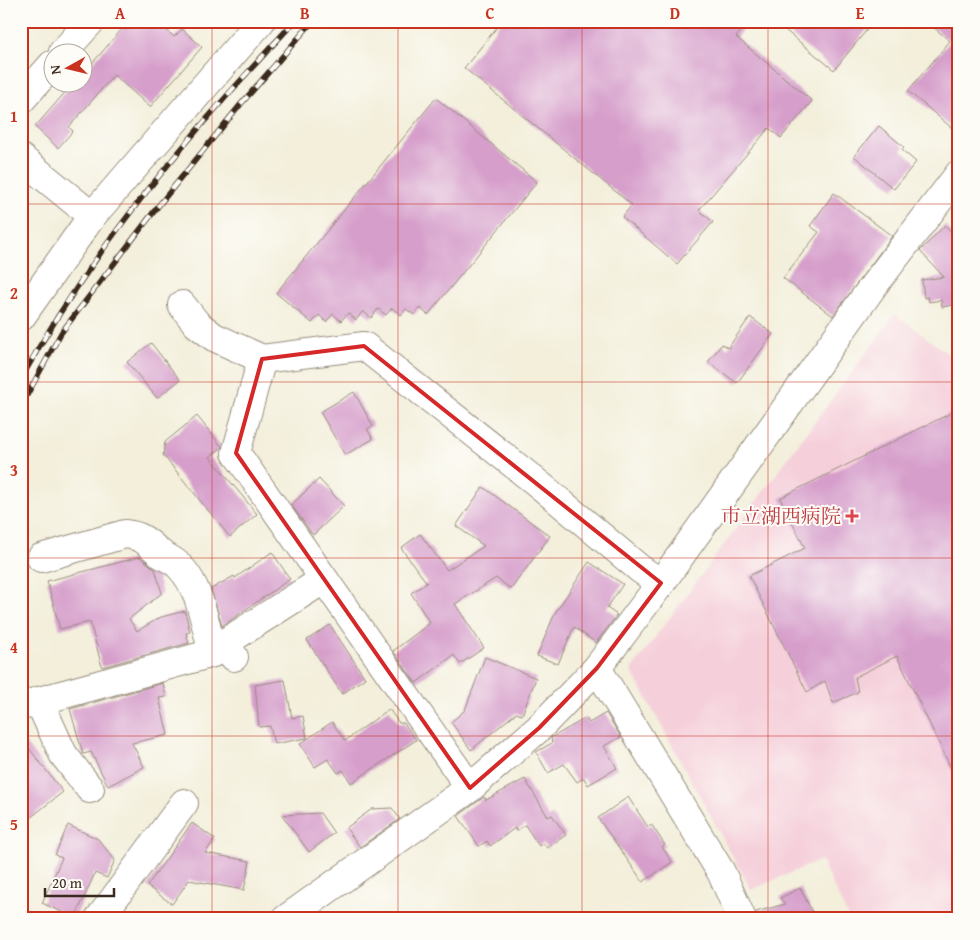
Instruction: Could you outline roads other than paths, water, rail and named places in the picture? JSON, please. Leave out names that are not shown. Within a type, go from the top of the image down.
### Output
[{"type":"street","points":[[72,42],[91,21]]},
{"type":"street","points":[[21,316],[92,216],[261,21]]},
{"type":"street","points":[[21,100],[42,76]]},
{"type":"street","points":[[21,158],[92,216]]},
{"type":"street","points":[[286,919],[470,788],[539,728],[597,668],[661,583],[871,289],[959,174]]},
{"type":"street","points":[[182,305],[197,324],[214,338],[262,359],[364,346],[541,486],[640,569],[661,583]]},
{"type":"street","points":[[262,359],[236,452],[323,580],[470,788]]},
{"type":"street","points":[[41,558],[126,534],[138,535],[149,541],[160,553],[179,565],[187,575],[200,606],[213,653],[30,703],[63,754],[90,789]]},
{"type":"street","points":[[234,657],[226,642],[323,580]]},
{"type":"street","points":[[597,668],[721,872],[742,919]]},
{"type":"street","points":[[99,919],[184,803]]},
{"type":"railway","points":[[21,379],[49,330],[112,236],[182,147],[295,21]]},
{"type":"railway","points":[[21,406],[61,333],[159,205],[241,104],[313,21]]},
{"type":"place","name":"市立湖西病院","points":[[852,516]]}]
